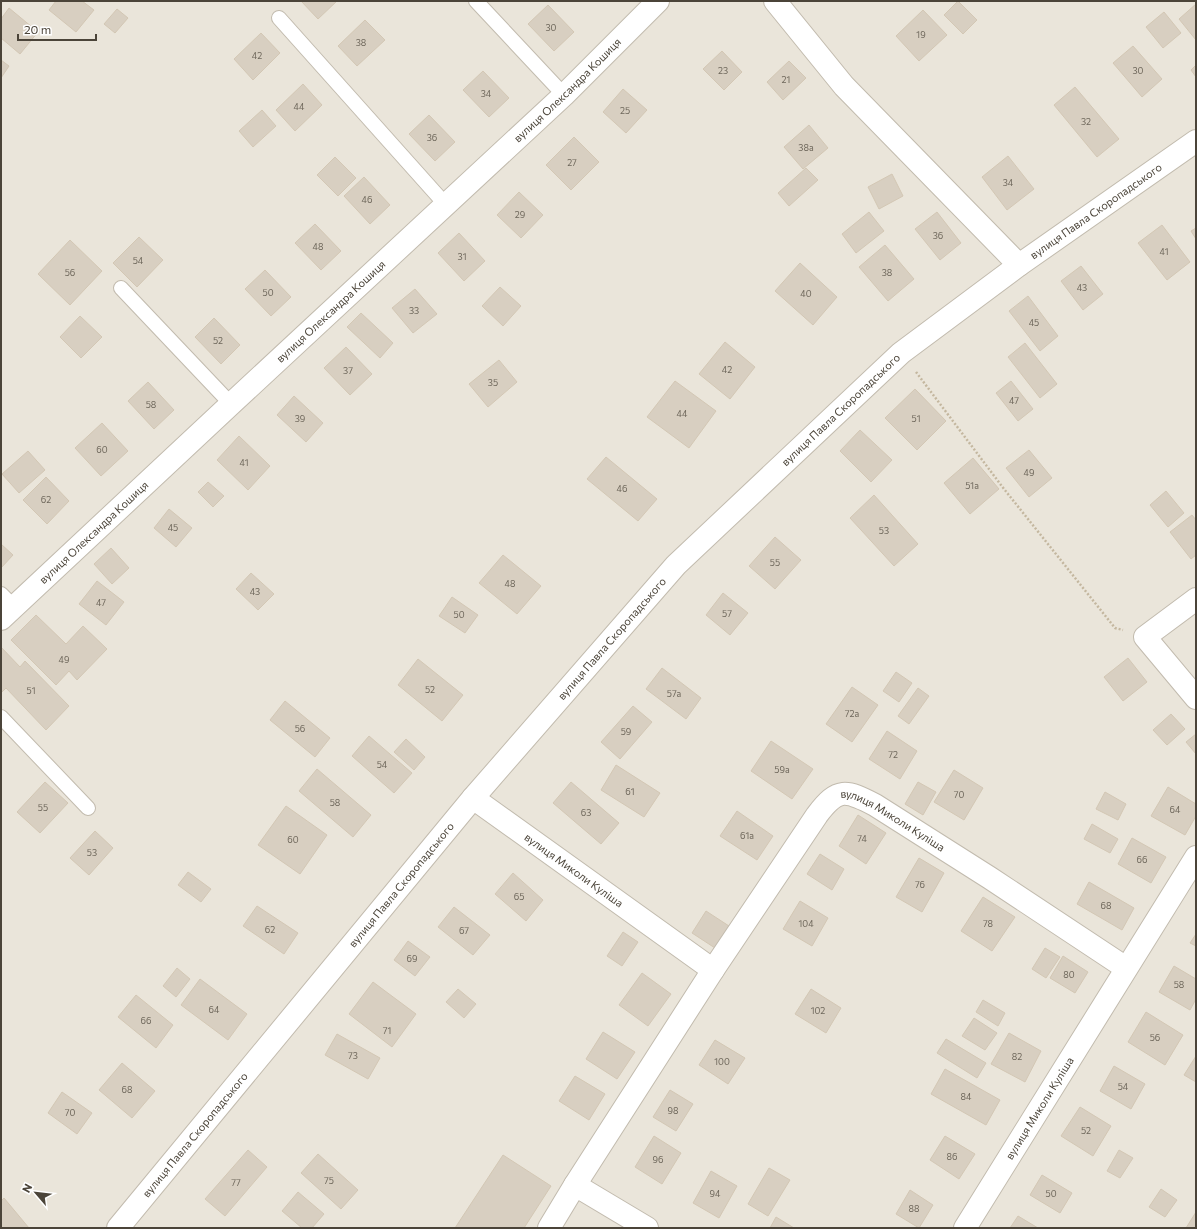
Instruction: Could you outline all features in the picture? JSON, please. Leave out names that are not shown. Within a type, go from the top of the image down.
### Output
[{"type":"street","name":"вулиця Олександра Кошиця","points":[[5,607],[231,404],[446,205],[564,95],[658,1]]},
{"type":"street","points":[[775,1],[844,86],[1019,265]]},
{"type":"street","name":"вулиця Павла Скоропадського","points":[[118,1228],[473,798],[676,565],[901,353],[1019,265],[1196,141]]},
{"type":"street","points":[[1196,599],[1145,637],[1196,698]]},
{"type":"street","name":"вулиця Миколи Куліша","points":[[549,1228],[713,970],[826,802],[841,793],[856,796],[875,805],[990,878],[1126,968]]},
{"type":"street","name":"вулиця Миколи Куліша","points":[[473,798],[713,970]]},
{"type":"street","name":"вулиця Миколи Куліша","points":[[965,1228],[1196,857]]},
{"type":"street","points":[[575,1185],[647,1228]]},
{"type":"lane","points":[[476,1],[564,95]]},
{"type":"lane","points":[[279,18],[446,205]]},
{"type":"lane","points":[[121,288],[231,404]]},
{"type":"lane","points":[[1,717],[88,808]]},
{"type":"path","points":[[901,353],[1004,489],[1115,628],[1145,637]]},
{"type":"shaded area","points":[[1,1],[1196,1],[1196,1228],[1,1228]]},
{"type":"building","points":[[56,1],[82,1],[94,10],[76,32],[49,10]]},
{"type":"building","points":[[301,1],[337,1],[318,19]]},
{"type":"building","points":[[958,1],[977,20],[963,34],[944,15]]},
{"type":"building","points":[[1196,4],[1196,40],[1179,19]]},
{"type":"building","points":[[548,5],[574,32],[554,51],[528,24]]},
{"type":"building","points":[[9,8],[38,32],[20,54],[1,38],[1,19]]},
{"type":"building","points":[[117,9],[128,18],[115,33],[104,24]]},
{"type":"building","points":[[923,10],[947,35],[919,61],[896,36]]},
{"type":"building","points":[[1164,12],[1181,33],[1163,48],[1146,27]]},
{"type":"building","points":[[365,20],[385,40],[357,66],[338,46]]},
{"type":"building","points":[[261,33],[280,53],[253,80],[234,59]]},
{"type":"building","points":[[1133,46],[1162,79],[1142,97],[1113,63]]},
{"type":"building","points":[[722,51],[742,72],[724,90],[703,69]]},
{"type":"building","points":[[1,60],[9,66],[1,78]]},
{"type":"building","points":[[789,61],[806,78],[783,100],[767,82]]},
{"type":"building","points":[[1196,65],[1196,77],[1191,70]]},
{"type":"building","points":[[483,71],[509,98],[489,117],[463,90]]},
{"type":"building","points":[[303,84],[322,105],[295,131],[276,110]]},
{"type":"building","points":[[1075,87],[1119,139],[1097,157],[1054,105]]},
{"type":"building","points":[[623,89],[647,110],[626,133],[603,112]]},
{"type":"building","points":[[262,110],[276,126],[253,147],[239,131]]},
{"type":"building","points":[[429,115],[455,142],[435,161],[409,134]]},
{"type":"building","points":[[809,125],[828,148],[803,169],[784,147]]},
{"type":"building","points":[[574,137],[599,162],[571,190],[546,165]]},
{"type":"building","points":[[1008,156],[1034,189],[1007,210],[982,177]]},
{"type":"building","points":[[335,157],[356,178],[338,196],[317,175]]},
{"type":"building","points":[[806,168],[818,180],[789,206],[778,193]]},
{"type":"building","points":[[892,174],[903,196],[879,209],[868,187]]},
{"type":"building","points":[[364,177],[390,205],[370,224],[344,196]]},
{"type":"building","points":[[519,192],[543,215],[521,238],[497,215]]},
{"type":"building","points":[[869,212],[884,231],[856,253],[842,234]]},
{"type":"building","points":[[937,212],[961,243],[940,260],[915,229]]},
{"type":"building","points":[[315,224],[341,251],[321,270],[295,243]]},
{"type":"building","points":[[1162,225],[1190,262],[1167,280],[1138,243]]},
{"type":"building","points":[[1196,228],[1196,239],[1191,231]]},
{"type":"building","points":[[459,233],[485,261],[464,281],[438,253]]},
{"type":"building","points":[[139,237],[163,260],[137,287],[113,263]]},
{"type":"building","points":[[70,240],[102,271],[70,305],[38,274]]},
{"type":"building","points":[[885,245],[914,279],[888,301],[859,267]]},
{"type":"building","points":[[800,263],[837,297],[813,325],[775,291]]},
{"type":"building","points":[[1081,266],[1103,294],[1083,310],[1061,281]]},
{"type":"building","points":[[265,270],[291,297],[271,316],[245,289]]},
{"type":"building","points":[[500,287],[521,306],[503,326],[482,306]]},
{"type":"building","points":[[415,289],[437,314],[413,333],[392,308]]},
{"type":"building","points":[[1028,296],[1058,336],[1040,351],[1009,311]]},
{"type":"building","points":[[361,313],[393,343],[380,358],[347,327]]},
{"type":"building","points":[[80,316],[102,337],[81,358],[60,337]]},
{"type":"building","points":[[214,318],[240,345],[221,364],[195,337]]},
{"type":"building","points":[[725,342],[755,367],[730,399],[699,374]]},
{"type":"building","points":[[1025,343],[1057,384],[1040,398],[1008,357]]},
{"type":"building","points":[[346,347],[372,374],[350,395],[324,368]]},
{"type":"building","points":[[499,360],[517,382],[488,407],[469,384]]},
{"type":"building","points":[[675,381],[716,411],[689,448],[647,417]]},
{"type":"building","points":[[1011,381],[1033,409],[1018,421],[996,393]]},
{"type":"building","points":[[148,382],[174,410],[154,429],[128,401]]},
{"type":"building","points":[[915,389],[946,421],[917,450],[885,418]]},
{"type":"building","points":[[294,396],[323,423],[306,442],[277,415]]},
{"type":"building","points":[[102,423],[128,451],[101,476],[75,448]]},
{"type":"building","points":[[860,430],[892,460],[871,482],[840,451]]},
{"type":"building","points":[[239,436],[270,466],[248,490],[217,460]]},
{"type":"building","points":[[1029,450],[1052,478],[1029,497],[1006,468]]},
{"type":"building","points":[[28,451],[45,470],[19,493],[2,474]]},
{"type":"building","points":[[606,457],[657,499],[638,521],[587,479]]},
{"type":"building","points":[[973,458],[999,489],[970,514],[944,483]]},
{"type":"building","points":[[46,477],[69,501],[47,524],[23,500]]},
{"type":"building","points":[[208,482],[224,496],[213,507],[198,492]]},
{"type":"building","points":[[1166,491],[1184,513],[1168,527],[1150,505]]},
{"type":"building","points":[[874,495],[918,544],[894,566],[850,518]]},
{"type":"building","points":[[169,509],[192,528],[176,547],[154,528]]},
{"type":"building","points":[[1192,515],[1196,520],[1196,555],[1191,559],[1170,532]]},
{"type":"building","points":[[775,537],[801,560],[775,589],[749,566]]},
{"type":"building","points":[[1,544],[13,555],[1,568]]},
{"type":"building","points":[[111,548],[129,568],[112,584],[94,564]]},
{"type":"building","points":[[503,555],[541,586],[517,614],[479,583]]},
{"type":"building","points":[[251,573],[274,594],[258,610],[236,589]]},
{"type":"building","points":[[97,581],[124,602],[106,625],[79,604]]},
{"type":"building","points":[[723,593],[748,613],[730,635],[706,615]]},
{"type":"building","points":[[452,597],[478,615],[465,633],[439,616]]},
{"type":"building","points":[[36,615],[66,644],[83,626],[107,649],[77,680],[69,671],[56,685],[11,640]]},
{"type":"building","points":[[1,647],[20,667],[25,661],[69,706],[46,730],[6,688],[1,693]]},
{"type":"building","points":[[1128,658],[1147,682],[1123,701],[1104,677]]},
{"type":"building","points":[[418,659],[463,695],[442,721],[398,685]]},
{"type":"building","points":[[662,668],[701,698],[686,719],[646,689]]},
{"type":"building","points":[[896,672],[912,683],[899,702],[883,691]]},
{"type":"building","points":[[852,687],[878,705],[852,742],[826,724]]},
{"type":"building","points":[[918,688],[929,696],[909,724],[898,716]]},
{"type":"building","points":[[285,701],[330,738],[315,757],[270,720]]},
{"type":"building","points":[[633,706],[652,722],[620,759],[601,742]]},
{"type":"building","points":[[1171,714],[1185,729],[1167,745],[1153,730]]},
{"type":"building","points":[[887,731],[917,751],[900,779],[869,759]]},
{"type":"building","points":[[1196,734],[1196,754],[1186,742]]},
{"type":"building","points":[[369,736],[412,773],[394,793],[352,756]]},
{"type":"building","points":[[406,739],[425,757],[414,770],[394,752]]},
{"type":"building","points":[[771,741],[813,769],[792,799],[751,771]]},
{"type":"building","points":[[616,765],[660,793],[644,817],[601,790]]},
{"type":"building","points":[[317,769],[371,815],[353,837],[299,791]]},
{"type":"building","points":[[954,770],[983,788],[964,820],[934,802]]},
{"type":"building","points":[[45,782],[68,803],[40,833],[17,812]]},
{"type":"building","points":[[571,782],[619,823],[601,844],[553,803]]},
{"type":"building","points":[[918,782],[936,792],[923,815],[905,804]]},
{"type":"building","points":[[1168,787],[1196,804],[1196,816],[1185,835],[1151,816]]},
{"type":"building","points":[[1105,792],[1126,804],[1118,820],[1096,809]]},
{"type":"building","points":[[286,806],[327,835],[300,874],[258,845]]},
{"type":"building","points":[[737,811],[773,836],[757,860],[720,836]]},
{"type":"building","points":[[858,815],[886,833],[866,864],[839,846]]},
{"type":"building","points":[[1092,824],[1118,839],[1110,853],[1084,839]]},
{"type":"building","points":[[95,831],[113,848],[89,875],[70,858]]},
{"type":"building","points":[[1132,838],[1166,857],[1151,883],[1118,864]]},
{"type":"building","points":[[820,854],[844,869],[832,890],[807,874]]},
{"type":"building","points":[[919,858],[944,873],[922,912],[896,897]]},
{"type":"building","points":[[188,872],[211,889],[201,902],[178,885]]},
{"type":"building","points":[[513,873],[543,900],[526,921],[495,894]]},
{"type":"building","points":[[1089,882],[1134,908],[1122,930],[1077,904]]},
{"type":"building","points":[[983,897],[1015,917],[992,951],[961,931]]},
{"type":"building","points":[[800,901],[828,918],[812,946],[783,929]]},
{"type":"building","points":[[257,906],[298,933],[284,954],[243,926]]},
{"type":"building","points":[[454,907],[490,935],[473,955],[438,927]]},
{"type":"building","points":[[706,911],[729,926],[715,948],[692,933]]},
{"type":"building","points":[[623,932],[638,942],[622,966],[607,956]]},
{"type":"building","points":[[1196,934],[1196,946],[1190,943]]},
{"type":"building","points":[[408,941],[430,957],[415,976],[394,960]]},
{"type":"building","points":[[1045,948],[1060,957],[1046,978],[1032,969]]},
{"type":"building","points":[[1063,956],[1088,972],[1075,993],[1050,978]]},
{"type":"building","points":[[1174,966],[1196,979],[1196,999],[1190,1010],[1159,992]]},
{"type":"building","points":[[177,968],[190,979],[176,997],[163,986]]},
{"type":"building","points":[[642,973],[671,994],[648,1026],[619,1005]]},
{"type":"building","points":[[200,979],[247,1014],[228,1040],[181,1005]]},
{"type":"building","points":[[373,982],[416,1014],[392,1047],[349,1014]]},
{"type":"building","points":[[458,989],[476,1004],[464,1018],[446,1002]]},
{"type":"building","points":[[811,989],[841,1008],[826,1033],[795,1014]]},
{"type":"building","points":[[136,995],[173,1025],[156,1048],[118,1017]]},
{"type":"building","points":[[983,1000],[1005,1013],[998,1026],[976,1012]]},
{"type":"building","points":[[1146,1012],[1183,1035],[1165,1065],[1128,1042]]},
{"type":"building","points":[[974,1018],[997,1033],[985,1050],[962,1036]]},
{"type":"building","points":[[603,1032],[635,1052],[617,1079],[586,1059]]},
{"type":"building","points":[[1009,1033],[1041,1051],[1025,1082],[991,1064]]},
{"type":"building","points":[[337,1034],[380,1058],[368,1079],[325,1055]]},
{"type":"building","points":[[946,1039],[986,1063],[977,1078],[937,1053]]},
{"type":"building","points":[[715,1040],[745,1058],[728,1084],[699,1065]]},
{"type":"building","points":[[1196,1056],[1196,1082],[1184,1075]]},
{"type":"building","points":[[122,1063],[155,1091],[132,1118],[99,1090]]},
{"type":"building","points":[[1114,1066],[1145,1084],[1131,1109],[1100,1091]]},
{"type":"building","points":[[945,1069],[1000,1100],[986,1125],[931,1094]]},
{"type":"building","points":[[575,1076],[605,1094],[589,1120],[559,1101]]},
{"type":"building","points":[[670,1090],[693,1104],[676,1131],[653,1117]]},
{"type":"building","points":[[62,1092],[92,1113],[77,1134],[48,1113]]},
{"type":"building","points":[[1080,1107],[1111,1126],[1093,1156],[1061,1136]]},
{"type":"building","points":[[654,1136],[681,1153],[662,1184],[635,1167]]},
{"type":"building","points":[[945,1136],[975,1154],[959,1179],[930,1160]]},
{"type":"building","points":[[248,1150],[267,1167],[225,1216],[205,1199]]},
{"type":"building","points":[[1119,1150],[1133,1158],[1120,1178],[1107,1171]]},
{"type":"building","points":[[318,1154],[358,1190],[341,1209],[301,1173]]},
{"type":"building","points":[[503,1155],[551,1186],[524,1228],[455,1228]]},
{"type":"building","points":[[769,1168],[790,1180],[768,1216],[748,1204]]},
{"type":"building","points":[[711,1171],[737,1186],[719,1218],[693,1203]]},
{"type":"building","points":[[1042,1175],[1072,1193],[1060,1213],[1030,1195]]},
{"type":"building","points":[[1161,1189],[1177,1200],[1165,1217],[1149,1207]]},
{"type":"building","points":[[910,1190],[933,1205],[919,1228],[896,1214]]},
{"type":"building","points":[[298,1192],[324,1214],[312,1228],[302,1228],[282,1211]]},
{"type":"building","points":[[4,1198],[29,1228],[1,1228],[1,1201]]},
{"type":"building","points":[[1196,1212],[1196,1228],[1186,1228]]},
{"type":"building","points":[[1018,1216],[1038,1228],[1010,1228]]},
{"type":"building","points":[[776,1217],[794,1228],[770,1228]]}]
